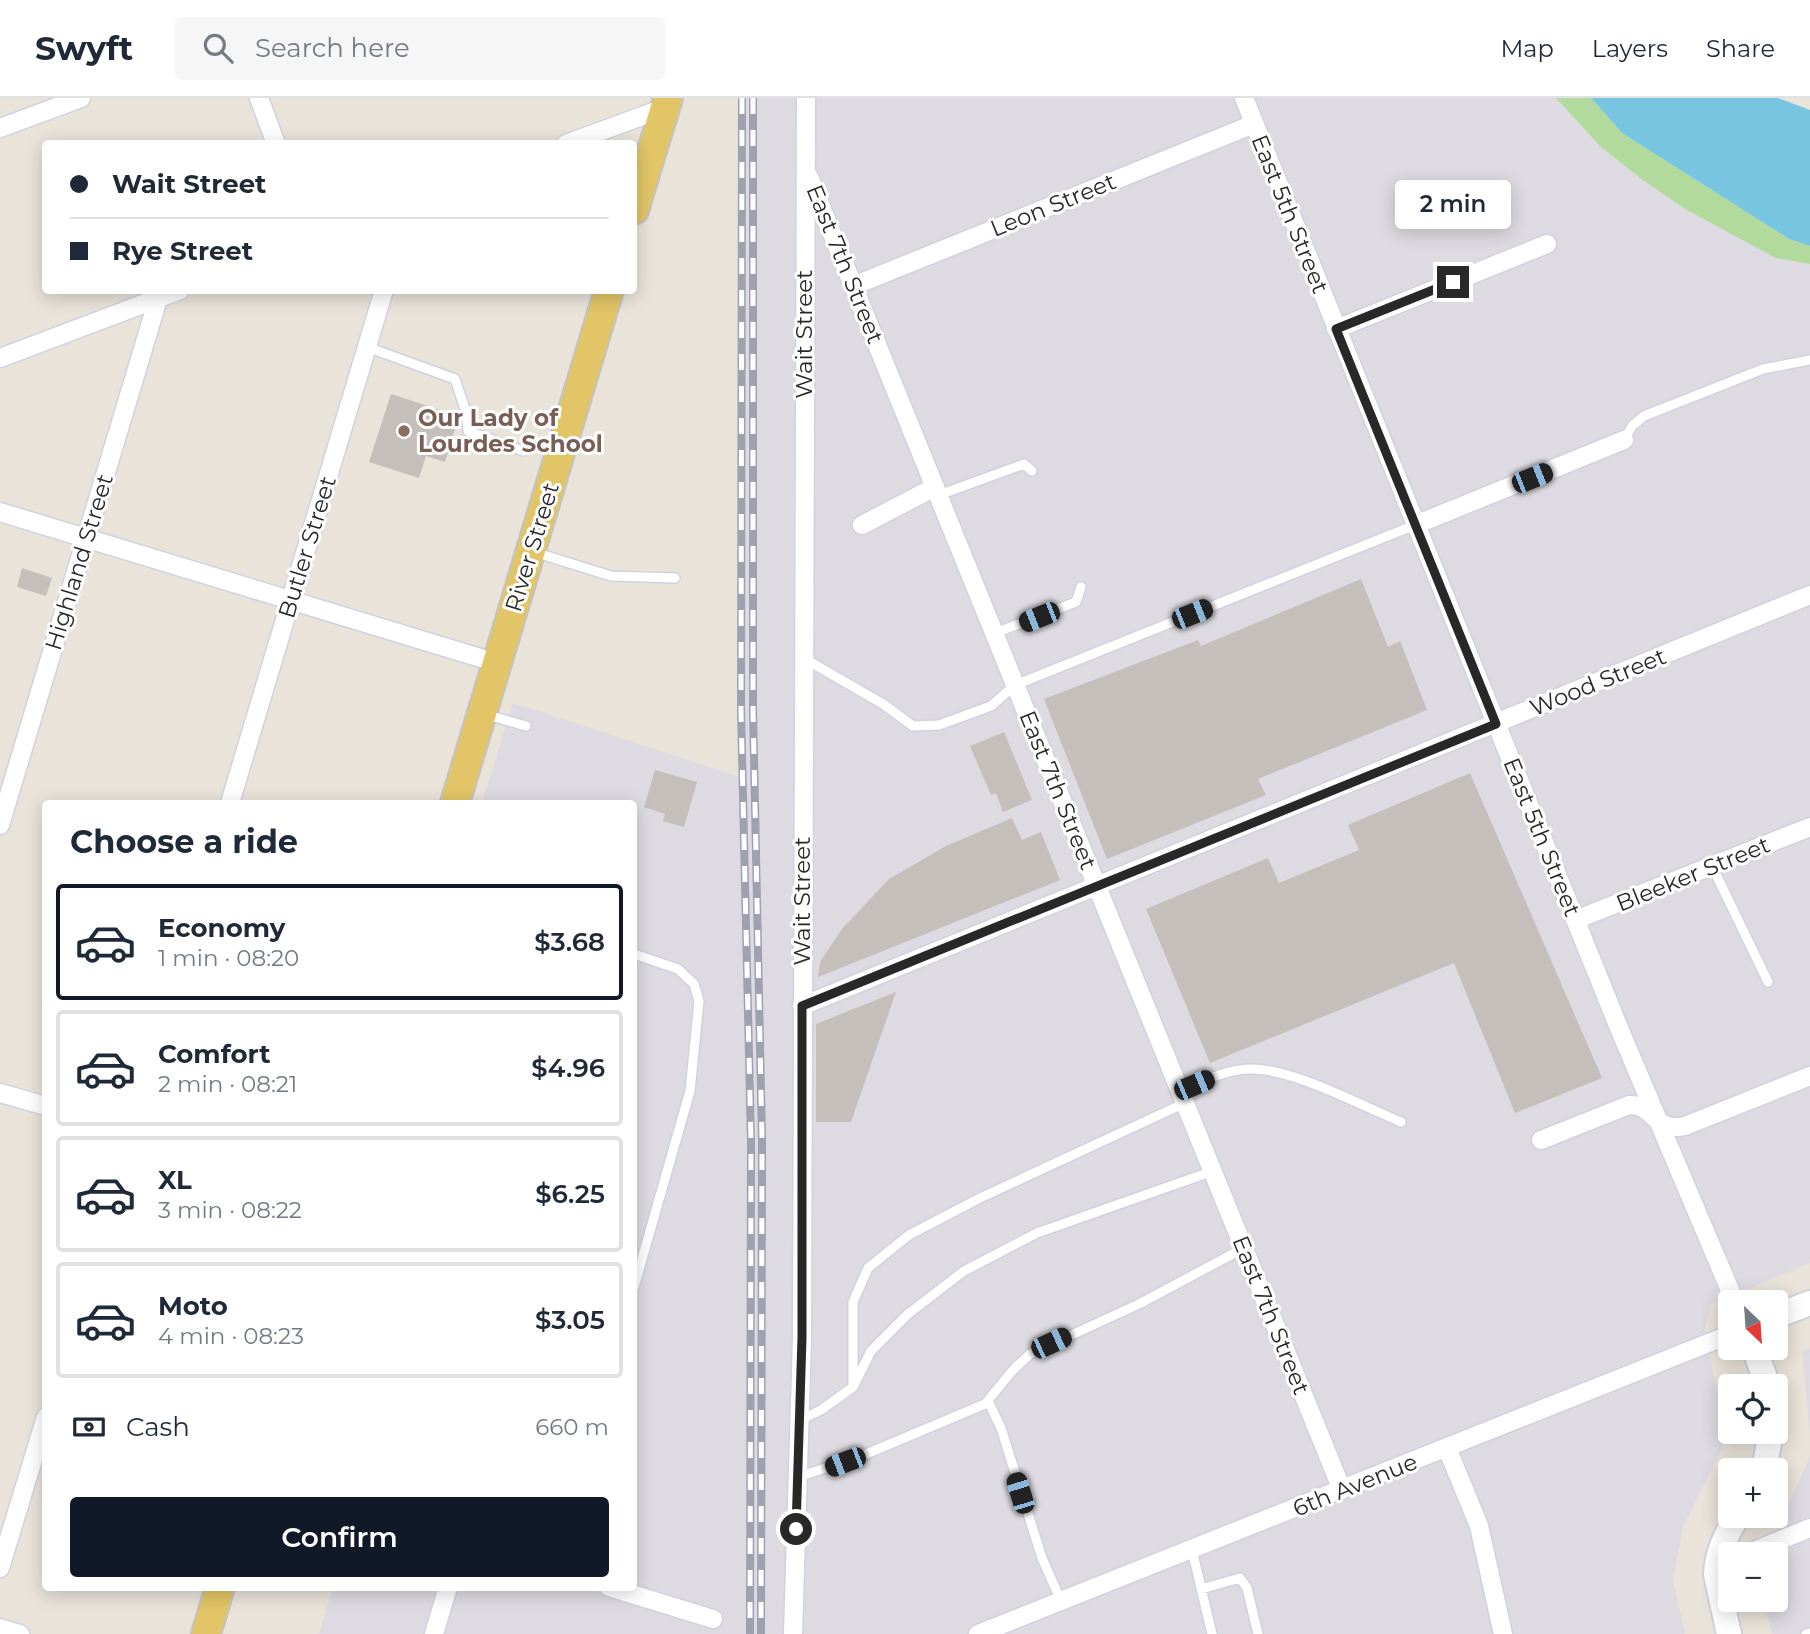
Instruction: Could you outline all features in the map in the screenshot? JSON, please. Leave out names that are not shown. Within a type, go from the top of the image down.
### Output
[{"type":"main road","points":[[637,200],[666,103]]},
{"type":"main road","name":"River Street","points":[[456,800],[608,294]]},
{"type":"main road","points":[[1788,1311],[1810,1303]]},
{"type":"main road","points":[[206,1634],[219,1591]]},
{"type":"main road","points":[[1724,1612],[1729,1634]]},
{"type":"street","points":[[0,128],[81,98]]},
{"type":"street","points":[[259,98],[275,140]]},
{"type":"street","points":[[805,167],[806,98]]},
{"type":"street","name":"East 5th Street","points":[[1244,98],[1575,920],[1730,1290]]},
{"type":"street","points":[[576,140],[666,103]]},
{"type":"street","name":"Leon Street","points":[[853,286],[1254,124]]},
{"type":"street","name":"East 7th Street","points":[[805,167],[1342,1490]]},
{"type":"street","name":"Wait Street","points":[[793,1634],[802,1338],[805,167]]},
{"type":"street","points":[[1336,329],[1547,244]]},
{"type":"street","points":[[0,358],[171,294]]},
{"type":"street","name":"Butler Street","points":[[231,800],[383,294]]},
{"type":"street","name":"Highland Street","points":[[0,825],[159,299]]},
{"type":"street","points":[[1415,525],[1624,440]]},
{"type":"street","points":[[862,524],[937,491]]},
{"type":"street","points":[[0,512],[497,663]]},
{"type":"street","name":"Wood Street","points":[[802,1006],[1810,595]]},
{"type":"street","name":"Bleeker Street","points":[[1575,920],[1810,827]]},
{"type":"street","points":[[1541,1140],[1637,1104],[1658,1121],[1672,1128],[1685,1126],[1810,1076]]},
{"type":"street","points":[[0,1093],[42,1106]]},
{"type":"street","name":"6th Avenue","points":[[978,1634],[1718,1339]]},
{"type":"street","points":[[0,1568],[42,1430]]},
{"type":"street","points":[[1447,1448],[1479,1526],[1503,1634]]},
{"type":"street","points":[[1776,1542],[1810,1528]]},
{"type":"street","points":[[434,1634],[448,1591]]},
{"type":"street","points":[[622,1591],[713,1619]]},
{"type":"street","points":[[0,1628],[20,1634]]},
{"type":"lane","points":[[367,347],[455,379],[466,412],[468,431],[523,451]]},
{"type":"lane","points":[[1624,440],[1632,426],[1644,416],[1763,369],[1810,360]]},
{"type":"lane","points":[[937,491],[1024,464],[1032,471]]},
{"type":"lane","points":[[803,658],[914,726],[939,725],[991,706],[1015,685],[1415,525]]},
{"type":"lane","points":[[531,551],[611,576],[675,578]]},
{"type":"lane","points":[[995,633],[1076,602],[1081,587]]},
{"type":"lane","points":[[482,713],[526,726]]},
{"type":"lane","points":[[1712,866],[1768,982]]},
{"type":"lane","points":[[637,955],[678,968],[694,984],[699,1001],[690,1091],[637,1276]]},
{"type":"lane","points":[[853,1387],[853,1303],[868,1268],[909,1235],[1183,1097],[1206,1080],[1246,1069],[1282,1072],[1401,1122]]},
{"type":"lane","points":[[800,1420],[821,1410],[853,1387],[871,1351],[908,1314],[964,1271],[1037,1233],[1213,1171]]},
{"type":"lane","points":[[798,1477],[831,1468],[953,1419],[988,1401],[1030,1354],[1139,1304],[1244,1248]]},
{"type":"lane","points":[[988,1401],[1001,1428],[1042,1558],[1061,1601]]},
{"type":"lane","points":[[1192,1550],[1212,1634]]},
{"type":"lane","points":[[1202,1589],[1240,1578],[1247,1588],[1258,1634]]},
{"type":"shaded area","points":[[742,98],[1556,98],[1601,147],[1776,258],[1810,264],[1810,1263],[1745,1290],[1718,1290],[1718,1301],[1711,1304],[1704,1333],[1718,1394],[1718,1444],[1724,1444],[1683,1527],[1673,1579],[1685,1634],[319,1634],[332,1591],[637,1591],[637,800],[483,800],[513,703],[743,778]]},
{"type":"shaded area","points":[[1810,1348],[1810,1434],[1802,1352]]},
{"type":"shaded area","points":[[1810,1456],[1810,1634],[1772,1634],[1767,1612],[1788,1612],[1788,1542],[1771,1542],[1778,1528],[1788,1528],[1788,1505]]},
{"type":"green space","points":[[1556,98],[1591,98],[1622,133],[1789,239],[1810,246],[1810,264],[1776,258],[1685,209],[1601,147]]},
{"type":"water","points":[[1591,98],[1778,98],[1810,110],[1810,246],[1789,239],[1622,133]]},
{"type":"building","points":[[391,394],[459,416],[445,462],[426,456],[419,478],[369,462]]},
{"type":"building","points":[[22,568],[52,578],[46,596],[17,587]]},
{"type":"building","points":[[1361,579],[1388,647],[1400,641],[1427,710],[1258,779],[1266,795],[1107,859],[1044,699],[1198,640],[1201,646]]},
{"type":"building","points":[[1004,732],[1032,800],[1003,812],[996,793],[991,795],[970,746]]},
{"type":"building","points":[[655,770],[697,782],[684,827],[663,821],[665,814],[644,807]]},
{"type":"building","points":[[1470,773],[1602,1078],[1515,1113],[1454,963],[1210,1063],[1146,909],[1268,858],[1279,883],[1359,850],[1348,825]]},
{"type":"building","points":[[1012,818],[1022,840],[1041,832],[1060,880],[818,977],[820,962],[842,929],[889,879],[946,846]]},
{"type":"building","points":[[896,992],[851,1122],[816,1122],[816,1024]]},
{"type":"railway","points":[[742,98],[741,710],[751,1142],[750,1634]]},
{"type":"railway","points":[[753,98],[753,710],[762,1140],[761,1634]]},
{"type":"place","name":"Our Lady of Lourdes School","points":[[404,431]]},
{"type":"route","points":[[796,1529],[802,1338],[802,1006],[1496,724],[1336,329],[1453,282]]}]
